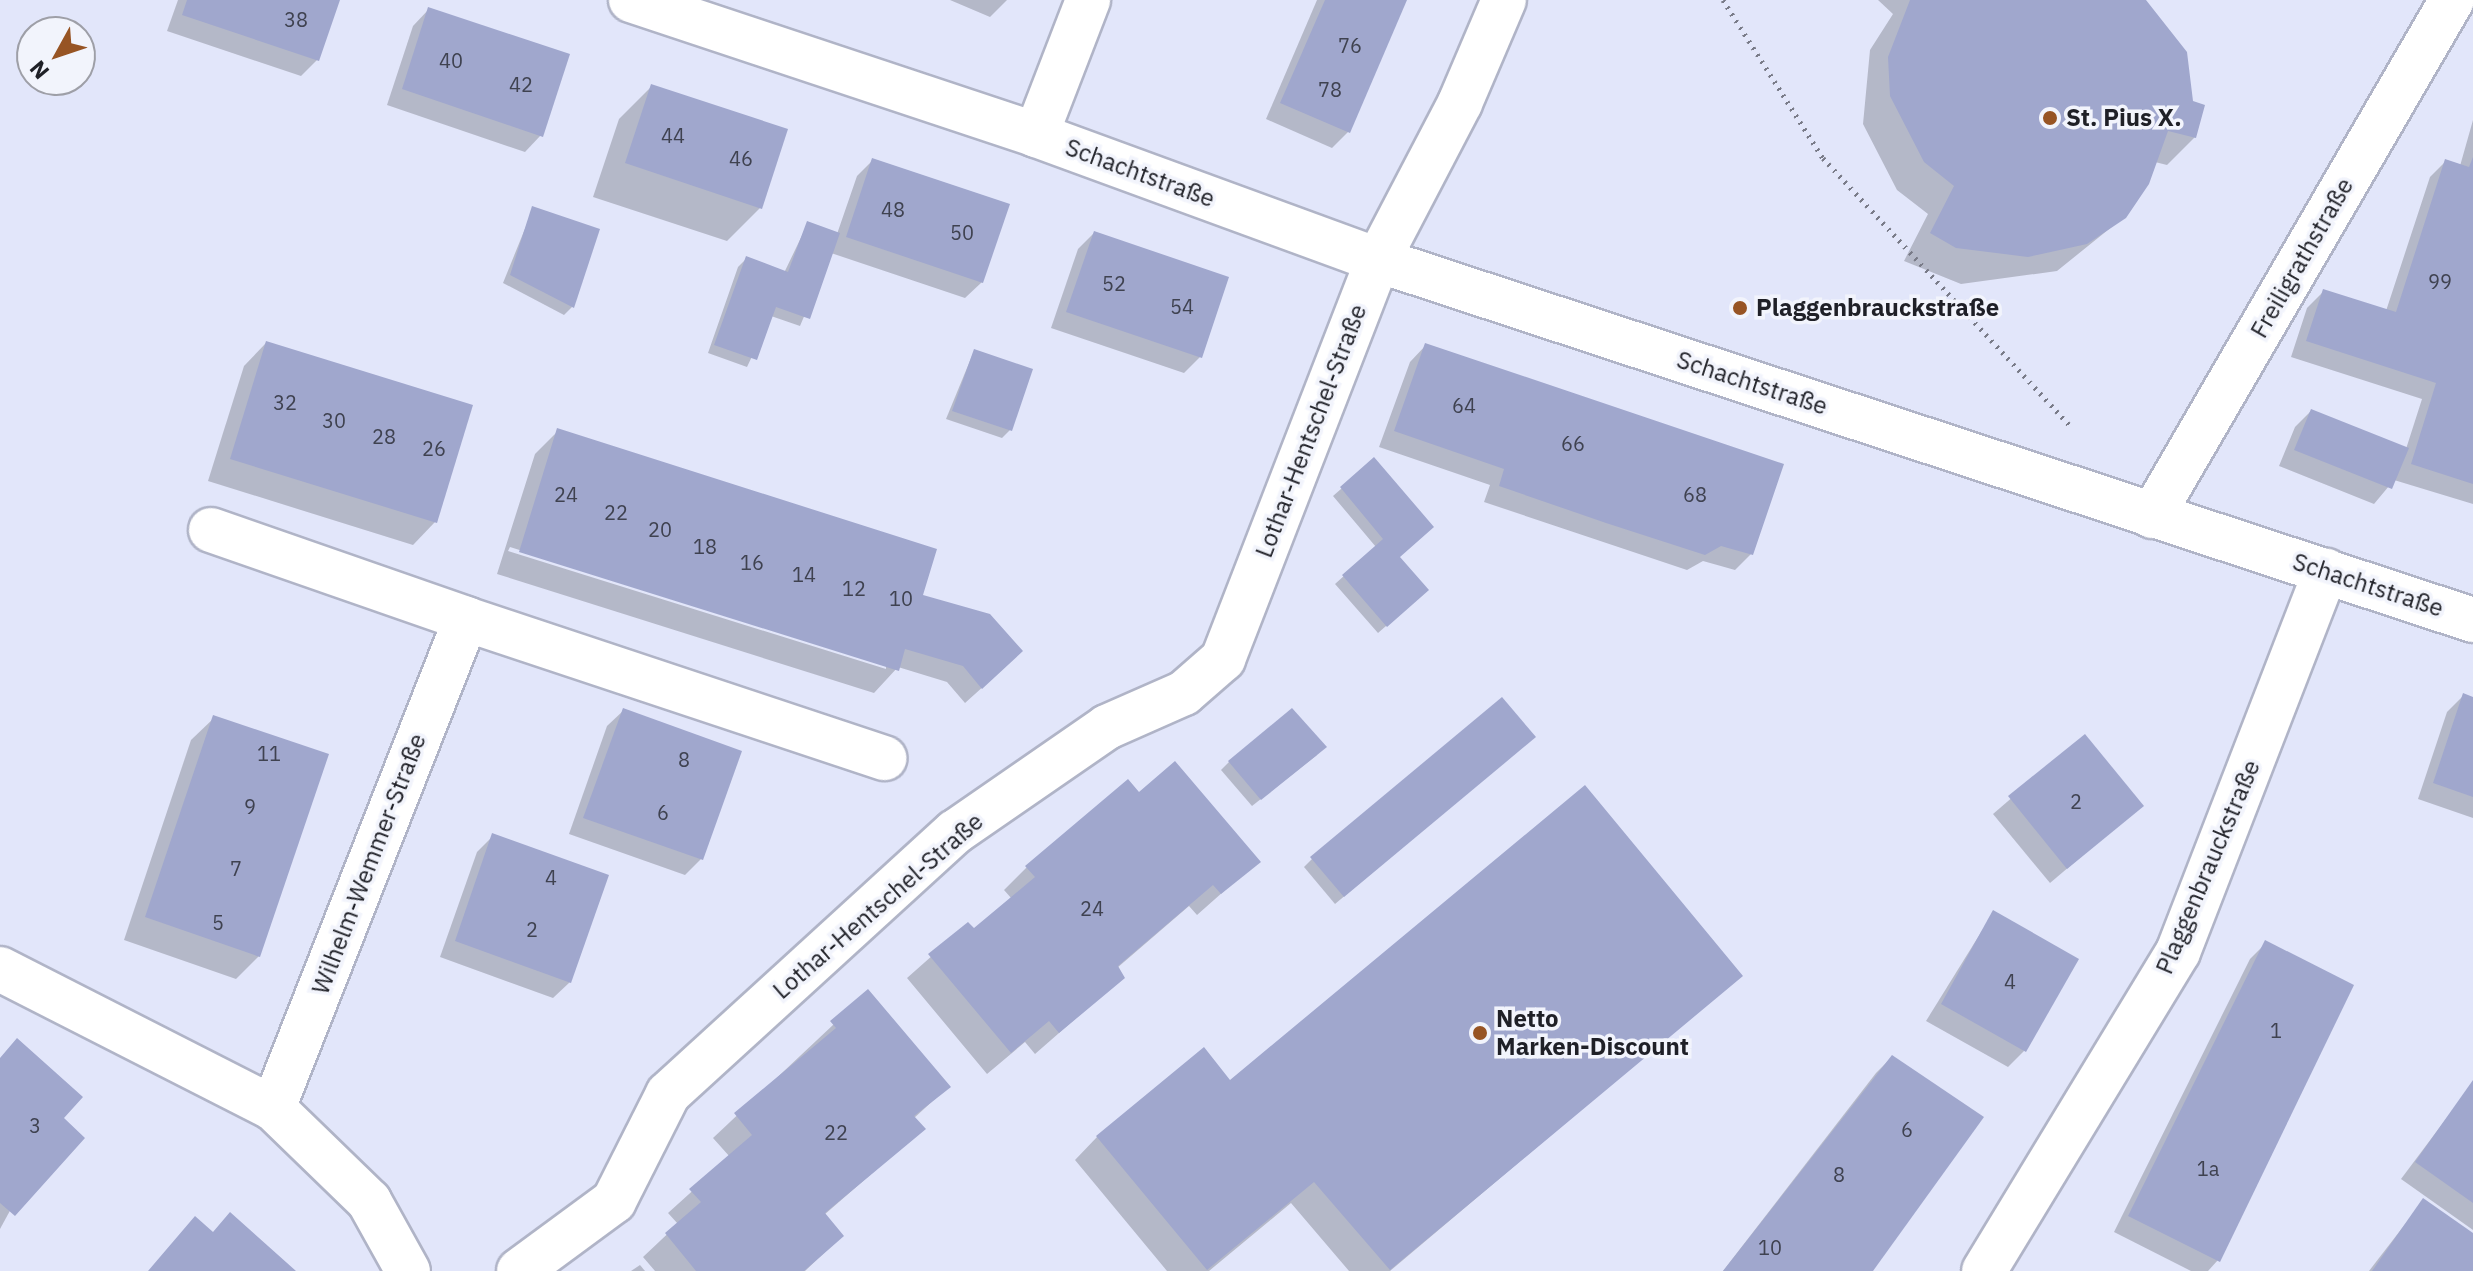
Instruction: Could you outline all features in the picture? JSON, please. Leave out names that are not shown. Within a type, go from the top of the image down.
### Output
[{"type":"street","name":"Schachtstraße","points":[[631,0],[1036,135],[1378,260],[2473,620]]},
{"type":"street","name":"Schachtstraße","points":[[1036,135],[1088,0]]},
{"type":"street","name":"Lothar-Hentschel-Straße","points":[[519,1271],[614,1201],[668,1094],[955,832],[1107,727],[1184,693],[1223,659],[1378,260],[1460,103],[1504,0]]},
{"type":"street","name":"Freiligrathstraße","points":[[2152,516],[2452,0]]},
{"type":"street","points":[[211,530],[466,619],[885,758]]},
{"type":"street","name":"Plaggenbrauckstraße","points":[[1992,1268],[2178,952],[2326,571]]},
{"type":"street","name":"Wilhelm-Wemmer-Straße","points":[[273,1108],[466,619]]},
{"type":"street","points":[[0,969],[273,1108],[369,1201],[408,1271]]},
{"type":"path","points":[[1723,0],[1823,158],[2077,433]]},
{"type":"building","points":[[187,0],[340,0],[319,61],[182,15]]},
{"type":"building","points":[[1325,0],[1407,0],[1350,133],[1280,103]]},
{"type":"building","name":"St. Pius X.","points":[[1910,0],[2146,0],[2187,52],[2193,101],[2205,105],[2196,138],[2168,131],[2149,184],[2126,218],[2087,244],[2028,257],[1956,248],[1930,233],[1954,186],[1924,162],[1890,96],[1888,57]]},
{"type":"building","points":[[428,7],[570,54],[543,137],[402,89]]},
{"type":"building","points":[[651,84],[788,129],[762,209],[625,163]]},
{"type":"building","points":[[2473,157],[2473,484],[2411,464],[2436,383],[2306,341],[2323,289],[2396,312],[2445,159],[2469,167]]},
{"type":"building","points":[[872,158],[1010,204],[983,283],[846,237]]},
{"type":"building","points":[[532,206],[600,229],[574,308],[510,275]]},
{"type":"building","points":[[807,221],[840,233],[810,319],[776,307],[757,360],[714,345],[746,256],[788,272]]},
{"type":"building","points":[[1094,231],[1229,277],[1202,358],[1066,312]]},
{"type":"building","points":[[266,341],[473,405],[437,523],[230,459]]},
{"type":"building","points":[[1425,343],[1784,464],[1753,555],[1721,546],[1705,555],[1606,523],[1499,486],[1504,469],[1394,431]]},
{"type":"building","points":[[974,349],[1033,369],[1012,431],[952,411]]},
{"type":"building","points":[[2311,409],[2409,448],[2392,489],[2294,450]]},
{"type":"building","points":[[557,428],[937,549],[923,595],[990,614],[1023,651],[982,689],[963,666],[905,649],[899,671],[519,552]]},
{"type":"building","points":[[1374,457],[1434,527],[1400,557],[1429,590],[1387,627],[1342,575],[1383,539],[1340,487]]},
{"type":"building","points":[[2463,693],[2473,697],[2473,797],[2433,783]]},
{"type":"building","points":[[1502,697],[1536,737],[1344,897],[1310,857]]},
{"type":"building","points":[[623,708],[742,751],[703,860],[583,818]]},
{"type":"building","points":[[1292,708],[1327,747],[1261,800],[1228,761]]},
{"type":"building","points":[[213,715],[329,754],[260,957],[145,917]]},
{"type":"building","points":[[2085,734],[2144,806],[2067,869],[2008,796]]},
{"type":"building","points":[[1175,761],[1261,862],[1221,894],[1213,885],[1118,966],[1125,978],[1059,1033],[1049,1021],[1011,1053],[928,954],[968,922],[974,928],[1035,877],[1025,866],[1128,779],[1139,792]]},
{"type":"building","points":[[1585,785],[1743,976],[1390,1270],[1314,1182],[1207,1270],[1096,1136],[1204,1047],[1230,1080]]},
{"type":"building","points":[[492,833],[609,875],[571,983],[455,941]]},
{"type":"building","points":[[1993,910],[2079,959],[2026,1052],[1941,1004]]},
{"type":"building","points":[[2265,940],[2354,985],[2220,1262],[2128,1216]]},
{"type":"building","points":[[868,989],[951,1087],[914,1116],[926,1129],[825,1213],[844,1236],[804,1271],[696,1271],[665,1233],[701,1202],[689,1189],[752,1135],[734,1113],[836,1028],[830,1021]]},
{"type":"building","points":[[17,1038],[83,1097],[64,1118],[85,1138],[15,1216],[0,1203],[0,1058]]},
{"type":"building","points":[[1892,1055],[1984,1117],[1873,1271],[1723,1271]]},
{"type":"building","points":[[2473,1080],[2473,1203],[2415,1162]]},
{"type":"building","points":[[2423,1198],[2473,1233],[2473,1271],[2372,1271]]},
{"type":"building","points":[[230,1212],[296,1271],[148,1271],[195,1216],[213,1232]]},
{"type":"place","name":"St. Pius X.","points":[[2050,118]]},
{"type":"place","name":"Plaggenbrauckstraße","points":[[1740,308]]},
{"type":"place","name":"Netto Marken-Discount","points":[[1480,1033]]}]
